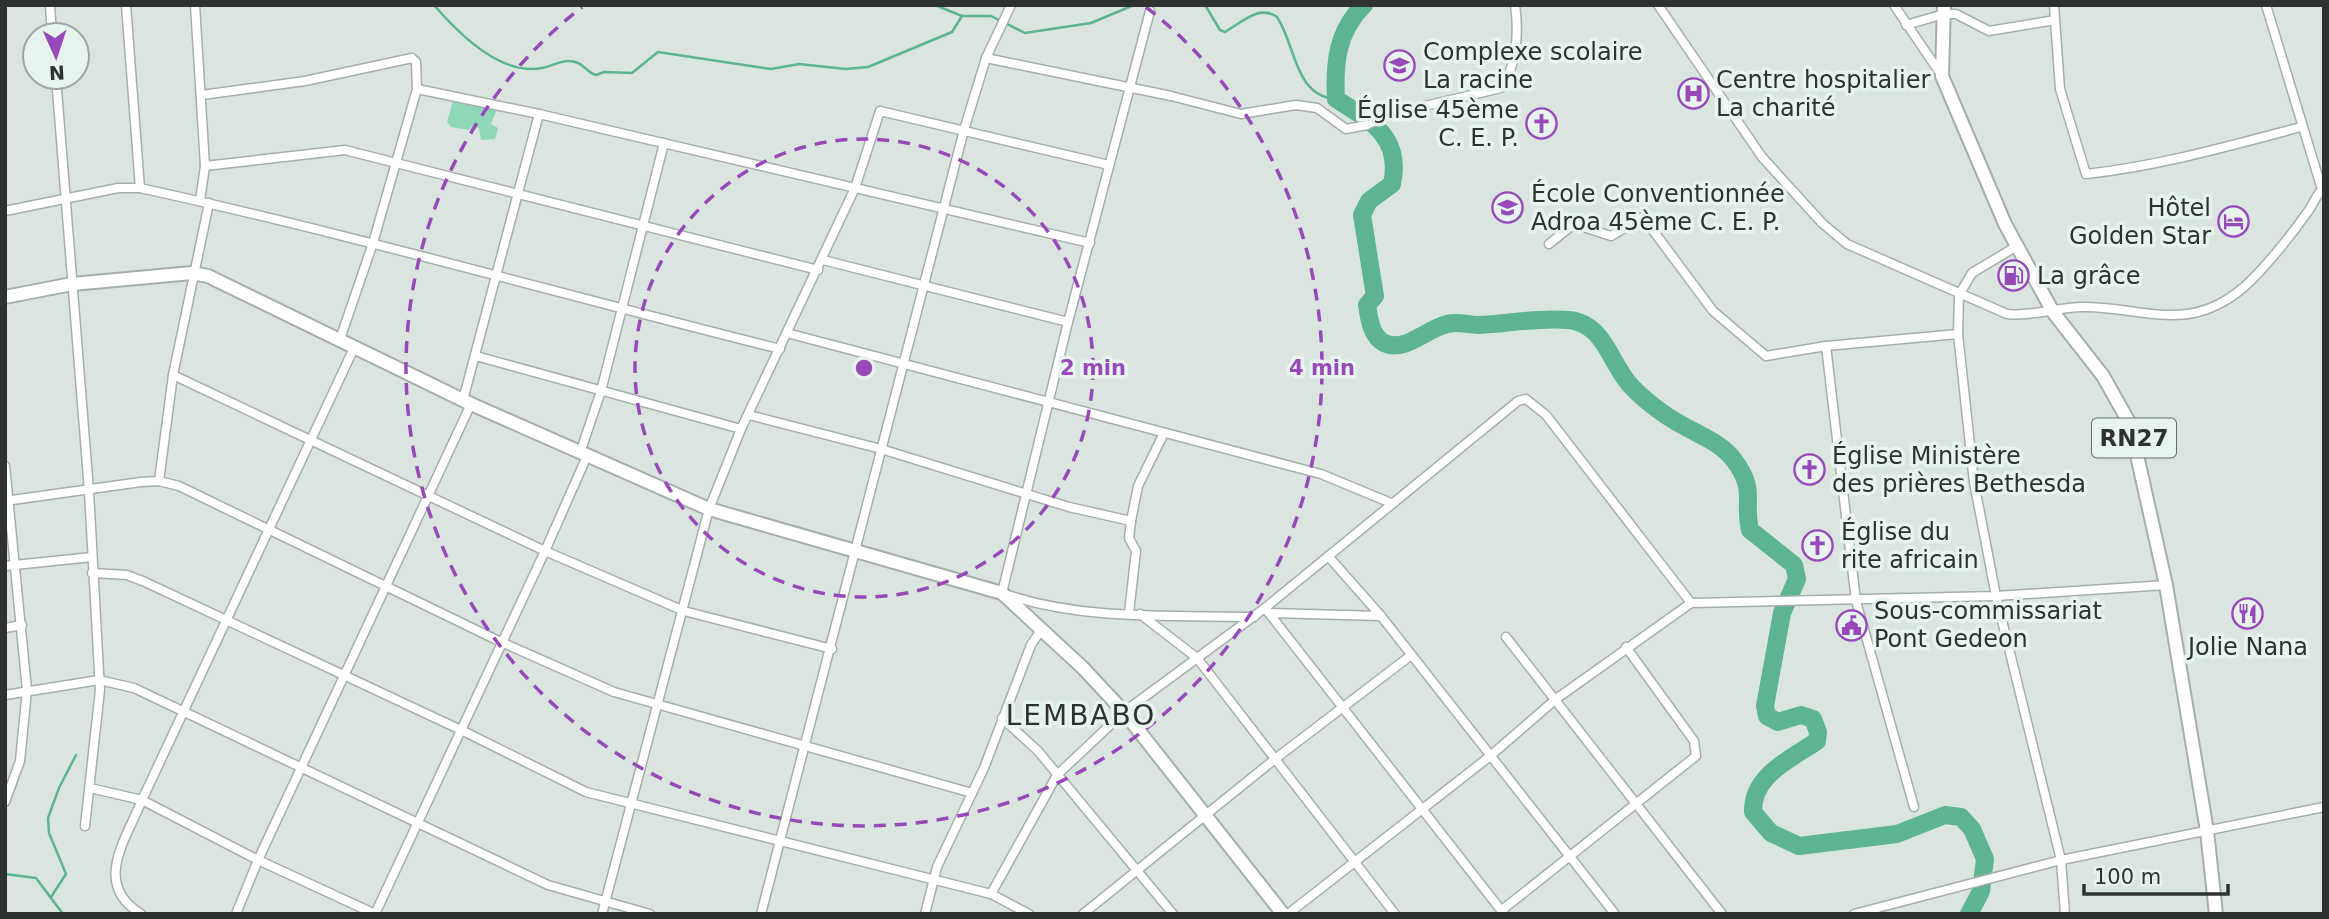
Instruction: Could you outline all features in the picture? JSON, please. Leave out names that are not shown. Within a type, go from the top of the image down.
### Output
[{"type":"street","points":[[126,5],[140,188]]},
{"type":"street","points":[[195,5],[205,166],[200,201]]},
{"type":"street","points":[[761,914],[832,649],[855,549],[964,130],[986,58],[1010,5]]},
{"type":"street","points":[[986,58],[1241,114],[1303,105],[1317,108],[1346,129],[1367,125],[1387,115],[1501,88],[1511,75],[1517,33],[1515,5]]},
{"type":"street","points":[[1658,5],[1762,157],[1822,223],[1847,244],[2007,314],[2029,316],[2085,307],[2158,317],[2181,317],[2217,305],[2244,287],[2307,213],[2323,190],[2301,127],[2266,5]]},
{"type":"street","points":[[1894,5],[1942,76]]},
{"type":"street","points":[[2054,5],[2060,89],[2086,174],[2130,169],[2189,157],[2301,127]]},
{"type":"street","points":[[1906,25],[1944,9],[1989,31],[2055,20]]},
{"type":"street","name":"RN27","points":[[1944,9],[1942,76],[1963,131],[2017,246],[2053,312],[2103,376],[2130,424],[2166,585],[2207,831],[2216,914]]},
{"type":"street","points":[[1002,593],[1051,402],[1068,322],[1132,88],[1150,11]]},
{"type":"street","points":[[202,95],[305,81],[412,58],[416,62],[417,89],[373,243],[340,342]]},
{"type":"street","points":[[417,89],[539,114],[1090,243]]},
{"type":"street","points":[[57,91],[89,491],[99,680],[85,826]]},
{"type":"street","points":[[602,914],[709,509],[741,429],[855,188],[880,111],[1109,165]]},
{"type":"street","points":[[236,914],[258,860],[429,495],[467,402],[476,356],[539,114]]},
{"type":"street","points":[[90,788],[142,800],[258,860],[375,914],[545,551],[583,454],[664,143]]},
{"type":"street","points":[[205,166],[345,150],[818,270]]},
{"type":"street","points":[[5,211],[118,188],[140,188],[373,243],[497,278],[780,349]]},
{"type":"street","points":[[159,481],[173,375],[192,273],[209,204]]},
{"type":"street","points":[[1549,244],[1574,224],[1611,236],[1643,216],[1713,311],[1766,356],[1826,346],[1958,334]]},
{"type":"street","points":[[2017,246],[1972,273],[1959,295],[1958,334],[1974,482],[1996,596],[2062,860],[2064,914]]},
{"type":"street","points":[[823,260],[1068,322]]},
{"type":"street","points":[[5,297],[72,284],[192,273],[208,276],[467,402],[709,509],[855,549],[1038,606],[1140,614],[1254,617]]},
{"type":"street","points":[[787,333],[1321,474],[1391,503]]},
{"type":"street","points":[[1826,346],[1856,601],[1914,807]]},
{"type":"street","points":[[141,914],[122,899],[114,884],[115,867],[142,800],[354,348]]},
{"type":"street","points":[[476,356],[741,429]]},
{"type":"street","points":[[173,375],[545,551],[684,611],[832,649]]},
{"type":"street","points":[[991,894],[1057,775],[1124,712],[1254,617],[1267,611],[1391,503],[1475,439],[1518,401],[1526,399],[1546,415],[1691,603]]},
{"type":"street","points":[[749,415],[881,449],[1069,507],[1131,521]]},
{"type":"street","points":[[1129,613],[1136,551],[1129,538],[1131,521],[1138,486],[1164,433]]},
{"type":"street","points":[[5,466],[27,691],[20,761],[5,802]]},
{"type":"street","points":[[7,500],[159,481],[179,486],[501,642],[614,692],[972,793]]},
{"type":"street","points":[[1328,556],[1381,616],[1489,757],[1615,914]]},
{"type":"street","points":[[5,566],[92,557]]},
{"type":"street","points":[[92,573],[127,575],[461,730],[586,792],[991,894],[1029,914]]},
{"type":"street","points":[[1002,593],[1124,712],[1286,914],[1489,757],[1556,699],[1691,603],[1996,596],[2166,585]]},
{"type":"street","points":[[1267,611],[1381,616]]},
{"type":"street","points":[[1267,611],[1503,912],[1696,756],[1694,741],[1626,647]]},
{"type":"street","points":[[1140,614],[1198,659],[1395,914]]},
{"type":"street","points":[[5,628],[22,625]]},
{"type":"street","points":[[925,914],[933,881],[972,793],[1031,645],[1041,630]]},
{"type":"street","points":[[1506,637],[1721,914]]},
{"type":"street","points":[[1083,914],[1137,867],[1410,656]]},
{"type":"street","points":[[5,695],[99,680],[134,688],[417,825],[548,885],[650,914]]},
{"type":"street","points":[[1002,718],[1038,751],[1137,867],[1173,914]]},
{"type":"street","points":[[1854,914],[2062,860],[2324,807]]},
{"type":"green space","points":[[453,101],[497,109],[491,124],[498,128],[495,139],[481,140],[479,128],[471,127],[469,130],[451,127],[447,122]]},
{"type":"waterway","points":[[434,5],[455,28],[496,59],[527,69],[573,61],[596,75],[604,72],[632,73],[658,52],[771,69],[799,64],[846,69],[868,67],[952,32],[962,16]]},
{"type":"waterway","points":[[935,5],[962,16],[991,16],[1025,33],[1091,23],[1134,5]]},
{"type":"waterway","points":[[1205,5],[1220,30],[1225,32],[1257,14],[1277,17],[1304,79],[1322,96],[1336,99]]},
{"type":"waterway","points":[[1364,5],[1348,26],[1339,49],[1336,99],[1372,123],[1388,142],[1392,154],[1392,184],[1369,201],[1362,215],[1375,296],[1367,305],[1376,336],[1384,343],[1400,345],[1451,323],[1478,325],[1557,319],[1580,323],[1599,336],[1624,377],[1642,397],[1669,417],[1723,448],[1734,460],[1745,480],[1750,530],[1794,565],[1797,579],[1782,613],[1765,706],[1767,716],[1778,722],[1801,715],[1813,719],[1818,732],[1817,741],[1766,778],[1754,799],[1753,812],[1771,833],[1799,846],[1897,834],[1945,815],[1961,817],[1972,829],[1985,859],[1981,891],[1969,914]]},
{"type":"waterway","points":[[51,897],[66,874],[49,833],[48,818],[59,788],[76,755]]},
{"type":"waterway","points":[[5,874],[36,878],[63,914]]},
{"type":"place","name":"Complexe scolaire La racine","points":[[1400,66]]},
{"type":"place","name":"Centre hospitalier La charité","points":[[1693,94]]},
{"type":"place","name":"Église 45ème C. E. P.","points":[[1542,124]]},
{"type":"place","name":"École Conventionnée Adroa 45ème C. E. P.","points":[[1508,208]]},
{"type":"place","name":"Hôtel Golden Star","points":[[2234,222]]},
{"type":"place","name":"La grâce","points":[[2014,276]]},
{"type":"place","name":"Église Ministère des prières Bethesda","points":[[1809,470]]},
{"type":"place","name":"Église du rite africain","points":[[1818,546]]},
{"type":"place","name":"Jolie Nana","points":[[2248,613]]},
{"type":"place","name":"Sous-commissariat Pont Gedeon","points":[[1851,625]]},
{"type":"district","name":"LEMBABO","points":[[1081,715]]}]
